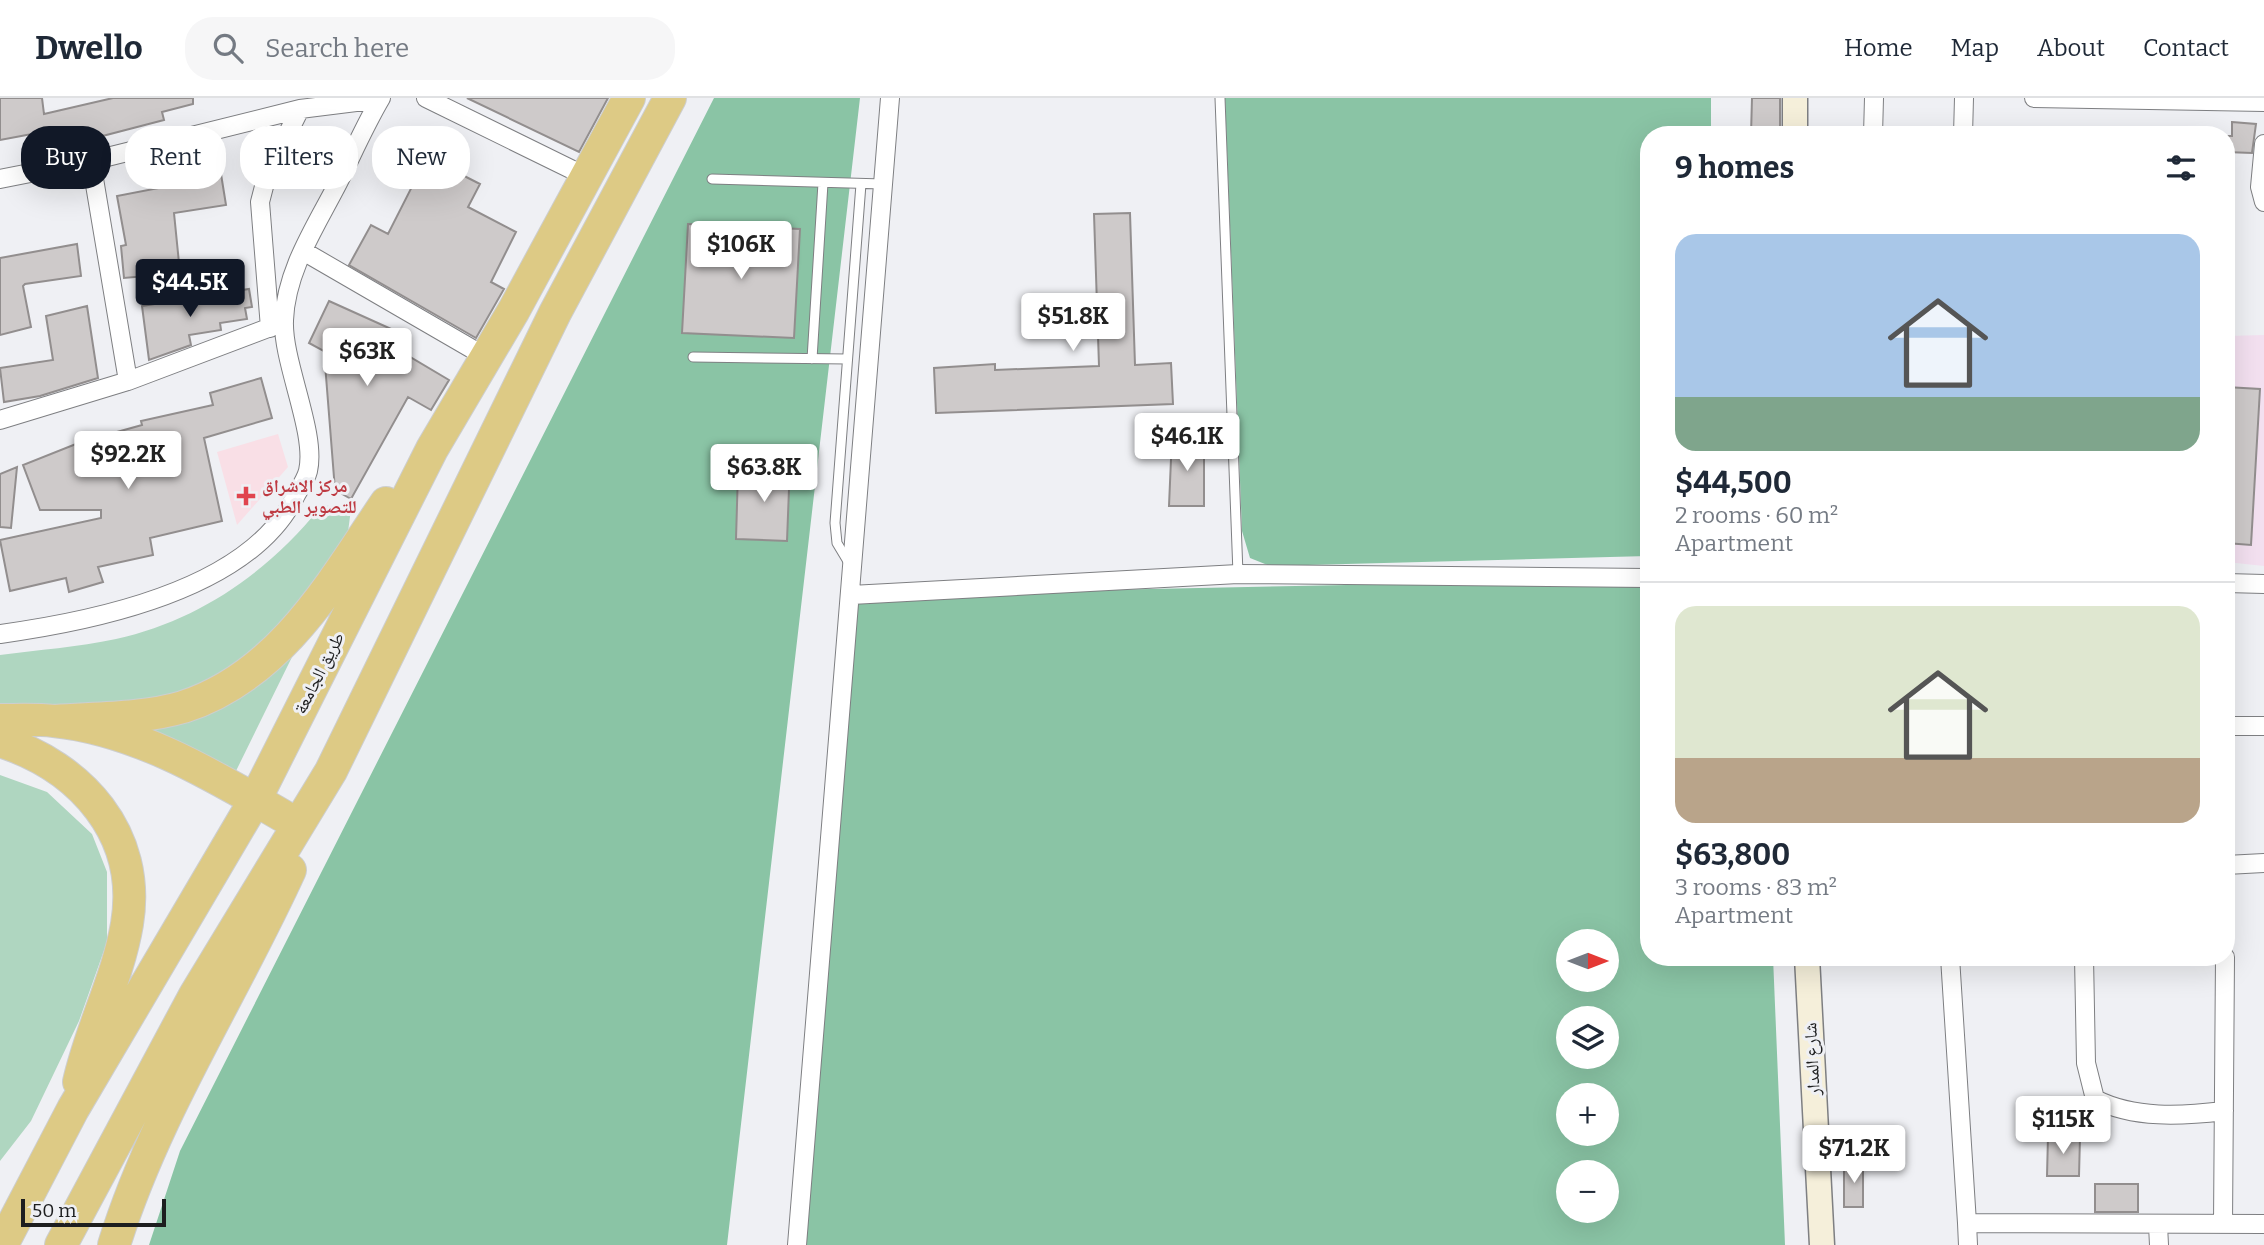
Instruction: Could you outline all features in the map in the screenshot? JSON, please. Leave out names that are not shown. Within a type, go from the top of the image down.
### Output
[{"type":"highway","name":"طريق الجامعة","points":[[2,1245],[73,1109],[255,800],[432,449],[587,177],[628,98]]},
{"type":"highway","points":[[114,1245],[135,1186],[177,1091],[265,925],[331,771],[555,313],[670,98]]},
{"type":"highway","points":[[0,720],[55,721],[120,717],[181,707],[261,664],[291,638],[391,496],[432,449]]},
{"type":"highway","points":[[55,721],[128,738],[168,754],[297,824]]},
{"type":"highway","points":[[0,741],[32,751],[63,770],[88,792],[108,817],[121,843],[127,866],[129,903],[125,934],[87,1047],[73,1109]]},
{"type":"highway","points":[[61,1245],[195,995],[331,771]]},
{"type":"street","points":[[426,98],[587,177]]},
{"type":"street","points":[[797,1245],[852,595],[890,98]]},
{"type":"street","points":[[1795,98],[1795,126]]},
{"type":"street","points":[[1873,126],[1874,98]]},
{"type":"street","points":[[1963,126],[1964,98]]},
{"type":"street","points":[[2034,98],[2264,102]]},
{"type":"street","points":[[111,156],[300,109],[381,99]]},
{"type":"street","points":[[277,325],[303,251],[381,99]]},
{"type":"street","points":[[0,634],[58,626],[157,600],[208,576],[259,543],[288,513],[309,471],[307,434],[277,325],[260,202],[267,176],[300,109]]},
{"type":"street","points":[[2264,144],[2260,187],[2264,202]]},
{"type":"street","points":[[0,179],[21,175]]},
{"type":"street","points":[[96,189],[128,381]]},
{"type":"street","points":[[303,251],[486,357]]},
{"type":"street","points":[[0,420],[128,381],[277,325]]},
{"type":"street","points":[[852,595],[1238,575],[1640,578]]},
{"type":"street","points":[[2235,583],[2264,584]]},
{"type":"street","points":[[2235,726],[2264,726]]},
{"type":"street","points":[[2235,864],[2264,863]]},
{"type":"street","name":"شارع المدار","points":[[1807,966],[1822,1245]]},
{"type":"street","points":[[1951,966],[1968,1245]]},
{"type":"street","points":[[2084,966],[2087,1062],[2095,1099],[2117,1110],[2186,1115],[2224,1111]]},
{"type":"street","points":[[2223,1224],[2225,966]]},
{"type":"street","points":[[1967,1223],[2264,1224]]},
{"type":"street","points":[[2158,1225],[2159,1245]]},
{"type":"lane","points":[[1220,98],[1238,575]]},
{"type":"lane","points":[[712,179],[883,184]]},
{"type":"lane","points":[[812,359],[823,183]]},
{"type":"lane","points":[[853,569],[837,543],[835,523],[860,184]]},
{"type":"lane","points":[[694,357],[847,359]]},
{"type":"shaded area","points":[[2264,335],[2264,566],[2235,563],[2235,336]]},
{"type":"shaded area","name":"مركز الاشراق للتصوير الطبي","points":[[278,434],[288,467],[237,525],[217,452]]},
{"type":"green space","points":[[714,98],[860,98],[727,1245],[149,1245],[180,1151]]},
{"type":"green space","points":[[1225,98],[1711,98],[1711,126],[1640,126],[1640,556],[1270,566],[1250,558],[1242,531]]},
{"type":"green space","points":[[322,505],[351,509],[345,555],[298,618],[227,677],[141,705],[0,707],[0,655],[116,639],[176,620],[231,590],[256,572],[302,529]]},
{"type":"green space","points":[[1640,579],[1640,966],[1773,966],[1785,1245],[797,1245],[851,595]]},
{"type":"green space","points":[[292,657],[235,773],[125,727],[252,685]]},
{"type":"green space","points":[[0,775],[47,792],[92,834],[107,872],[107,942],[79,1021],[31,1121],[0,1161]]},
{"type":"building","points":[[0,98],[42,98],[44,114],[113,98],[193,98],[193,104],[162,112],[164,120],[141,126],[125,126],[125,130],[111,134],[111,126],[21,126],[21,136],[0,140]]},
{"type":"building","points":[[467,98],[608,98],[579,152]]},
{"type":"building","points":[[1752,98],[1780,98],[1780,126],[1751,126]]},
{"type":"building","points":[[2232,122],[2256,124],[2252,153],[2235,152],[2235,126],[2232,126]]},
{"type":"building","points":[[470,179],[480,184],[468,207],[516,232],[491,282],[504,289],[476,338],[349,265],[371,225],[388,234],[411,189],[470,189]]},
{"type":"building","points":[[153,189],[223,189],[226,205],[174,213],[180,273],[124,278],[121,246],[126,245],[117,196]]},
{"type":"building","points":[[1130,213],[1135,365],[1171,363],[1173,404],[936,413],[934,368],[995,364],[995,370],[1099,366],[1094,214]]},
{"type":"building","points":[[688,224],[800,229],[794,338],[682,333]]},
{"type":"building","points":[[77,244],[81,276],[25,284],[23,286],[31,327],[0,335],[0,258]]},
{"type":"building","points":[[249,289],[252,307],[245,308],[247,319],[220,323],[221,330],[189,335],[191,345],[149,360],[142,306]]},
{"type":"building","points":[[329,301],[409,337],[402,352],[449,380],[431,410],[408,397],[351,499],[335,490],[324,351],[309,343]]},
{"type":"building","points":[[87,306],[98,378],[40,396],[4,402],[0,368],[53,360],[46,316]]},
{"type":"building","points":[[261,378],[272,418],[204,438],[222,521],[150,538],[153,555],[98,567],[103,582],[69,592],[66,578],[10,591],[0,540],[101,518],[101,510],[40,510],[23,465],[81,442],[142,425],[141,421],[213,405],[210,393]]},
{"type":"building","points":[[2235,388],[2260,389],[2251,545],[2235,544]]},
{"type":"building","points":[[1172,436],[1193,436],[1193,447],[1204,447],[1204,506],[1169,506]]},
{"type":"building","points":[[768,463],[790,463],[787,541],[736,539],[738,471],[768,472]]},
{"type":"building","points":[[17,467],[11,528],[0,527],[0,474]]},
{"type":"building","points":[[2048,1136],[2080,1137],[2079,1176],[2047,1176]]},
{"type":"building","points":[[1844,1163],[1863,1163],[1863,1207],[1844,1207]]},
{"type":"building","points":[[2095,1184],[2138,1184],[2138,1212],[2095,1212]]},
{"type":"place","name":"مركز الاشراق للتصوير الطبي","points":[[246,496]]}]
